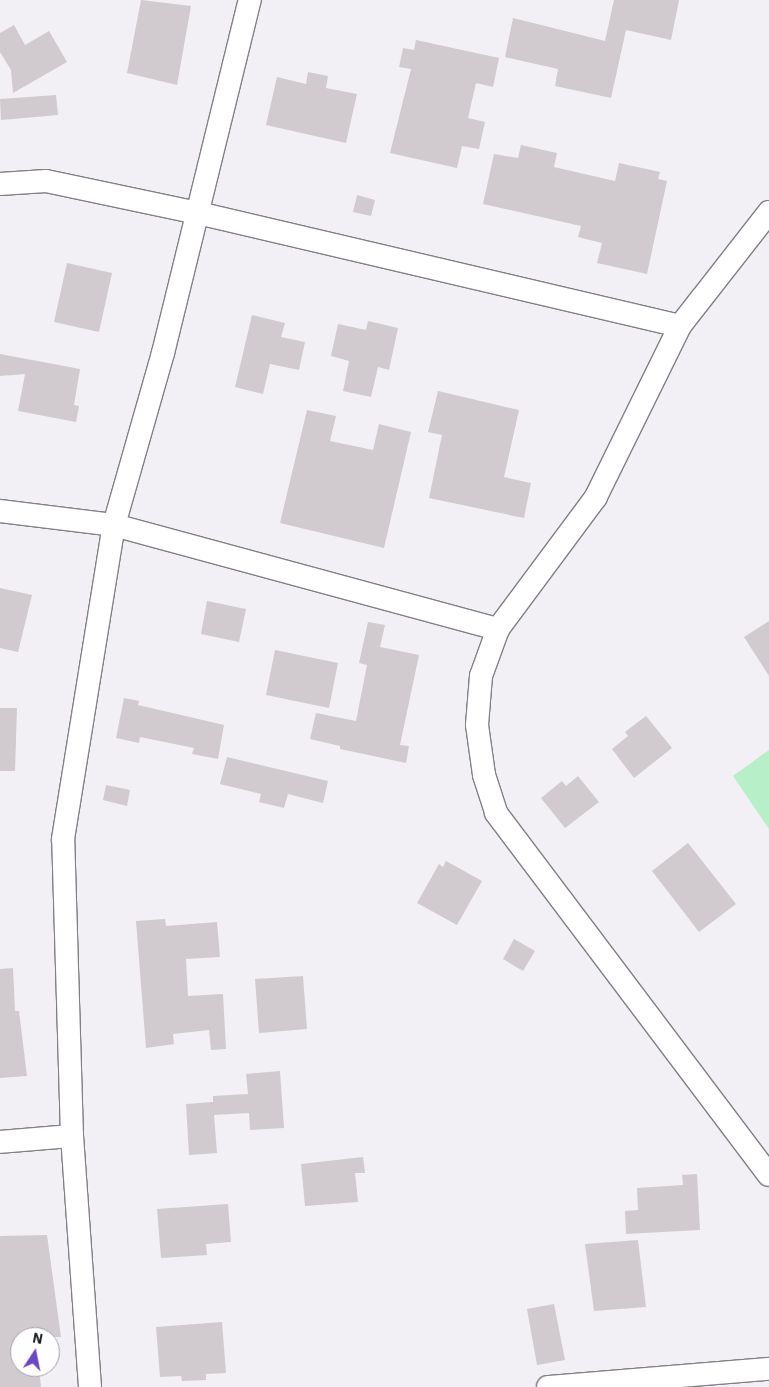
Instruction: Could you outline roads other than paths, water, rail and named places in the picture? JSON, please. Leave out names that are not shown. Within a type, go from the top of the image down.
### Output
[{"type":"street","points":[[90,1387],[72,1136],[63,839],[114,525],[198,213],[250,0]]},
{"type":"street","points":[[0,184],[46,181],[198,213],[680,326]]},
{"type":"street","points":[[769,212],[680,326],[596,497],[498,629],[481,676],[477,724],[484,775],[496,813],[769,1175]]},
{"type":"street","points":[[0,511],[114,525],[498,629]]},
{"type":"street","points":[[0,1142],[72,1136]]},
{"type":"street","points":[[548,1387],[769,1369]]}]
